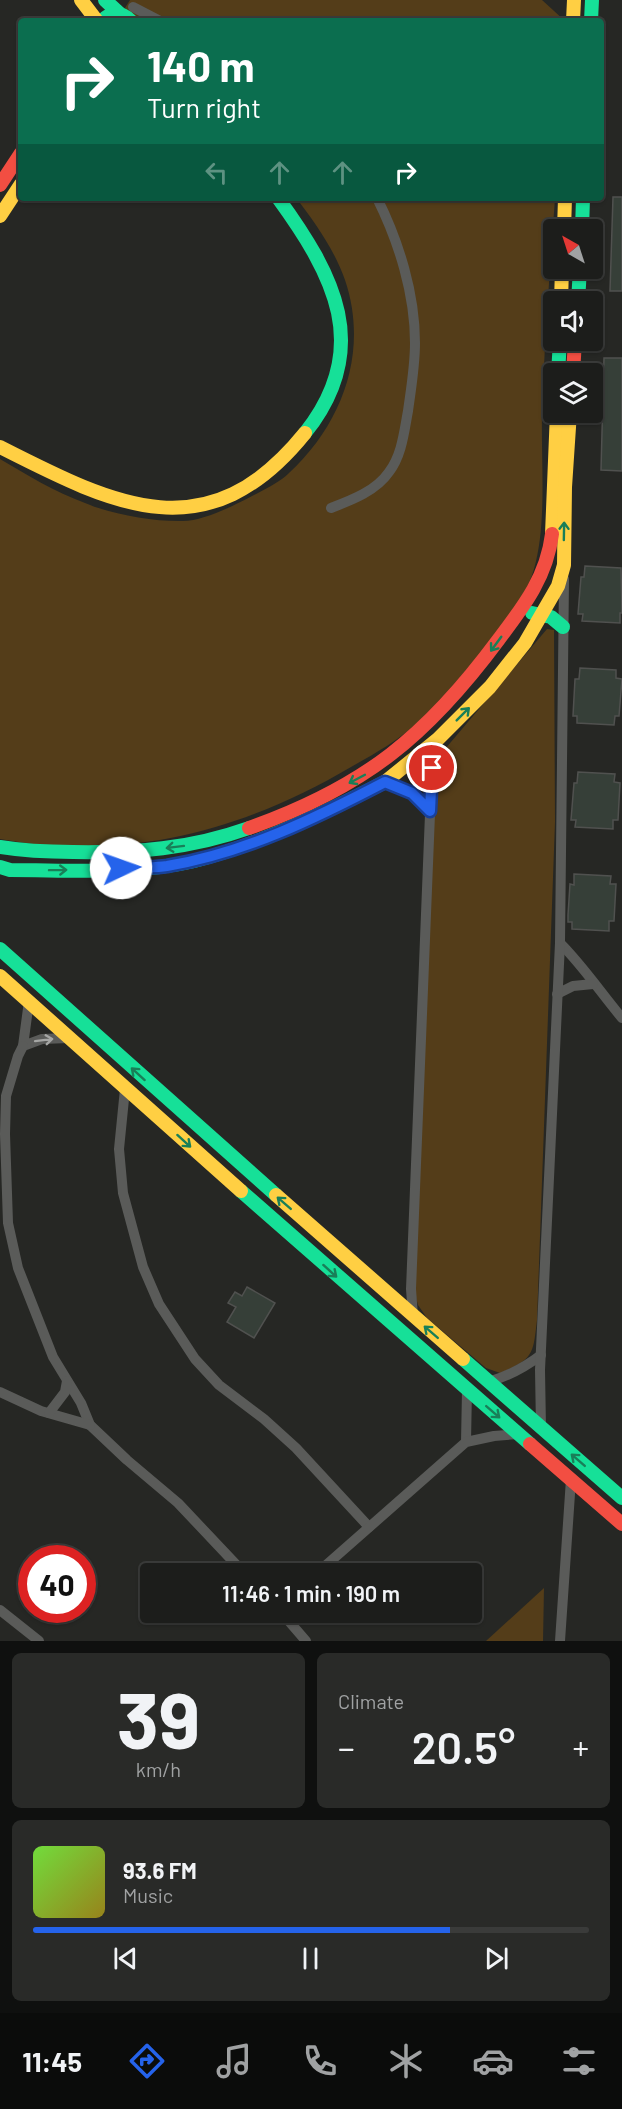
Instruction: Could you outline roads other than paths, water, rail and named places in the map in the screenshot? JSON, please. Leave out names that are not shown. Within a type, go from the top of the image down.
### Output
[{"type":"street","points":[[81,0],[95,18]]},
{"type":"street","points":[[105,0],[151,18]]},
{"type":"street","points":[[573,18],[574,0]]},
{"type":"street","points":[[591,18],[592,0]]},
{"type":"street","points":[[105,18],[109,14],[130,11]]},
{"type":"street","points":[[0,184],[18,157]]},
{"type":"street","points":[[0,216],[18,189]]},
{"type":"street","points":[[0,447],[62,477],[104,494],[131,503],[164,508],[186,508],[236,494],[257,482],[280,462],[318,415],[337,380],[341,333],[329,281],[294,219],[280,201]]},
{"type":"street","points":[[331,508],[363,494],[390,472],[402,443],[413,380],[415,342],[407,280],[390,226],[378,201]]},
{"type":"street","points":[[564,219],[565,201]]},
{"type":"street","points":[[582,219],[583,201]]},
{"type":"street","points":[[0,848],[19,851],[120,854],[189,845],[296,810],[365,775],[390,757],[424,728],[448,703],[482,663],[536,589],[552,538],[557,423]]},
{"type":"street","points":[[541,1428],[541,1355],[560,943],[565,488],[569,423]]},
{"type":"street","points":[[3,872],[164,866],[193,861],[234,849],[311,820],[385,782],[438,739],[490,687],[525,643],[558,586],[564,565]]},
{"type":"street","points":[[520,610],[551,617],[563,627]]},
{"type":"street","points":[[413,1316],[411,1289],[430,811],[432,768],[438,739]]},
{"type":"street","points":[[385,782],[412,793],[430,811]]},
{"type":"street","points":[[560,943],[576,958],[593,984],[622,1018]]},
{"type":"street","points":[[0,949],[194,1124],[622,1498]]},
{"type":"street","points":[[0,976],[125,1089],[622,1524]]},
{"type":"street","points":[[558,994],[573,986],[593,984]]},
{"type":"street","points":[[28,1001],[23,1046],[6,1096],[8,1223],[18,1268],[53,1358],[81,1403],[90,1425],[178,1503],[235,1563]]},
{"type":"street","points":[[23,1046],[42,1039],[69,1038]]},
{"type":"street","points":[[125,1089],[119,1149],[123,1193],[143,1267],[159,1304],[195,1359],[219,1385],[264,1419],[296,1449],[369,1527]]},
{"type":"street","points":[[488,1382],[524,1368],[541,1355]]},
{"type":"street","points":[[49,1413],[65,1392],[67,1381]]},
{"type":"street","points":[[466,1442],[467,1390]]},
{"type":"street","points":[[0,1392],[49,1413],[90,1425]]},
{"type":"street","points":[[328,1563],[466,1442],[518,1434]]},
{"type":"street","points":[[560,1641],[571,1479]]},
{"type":"street","points":[[0,1610],[39,1641]]},
{"type":"street","points":[[290,1623],[306,1641]]}]
